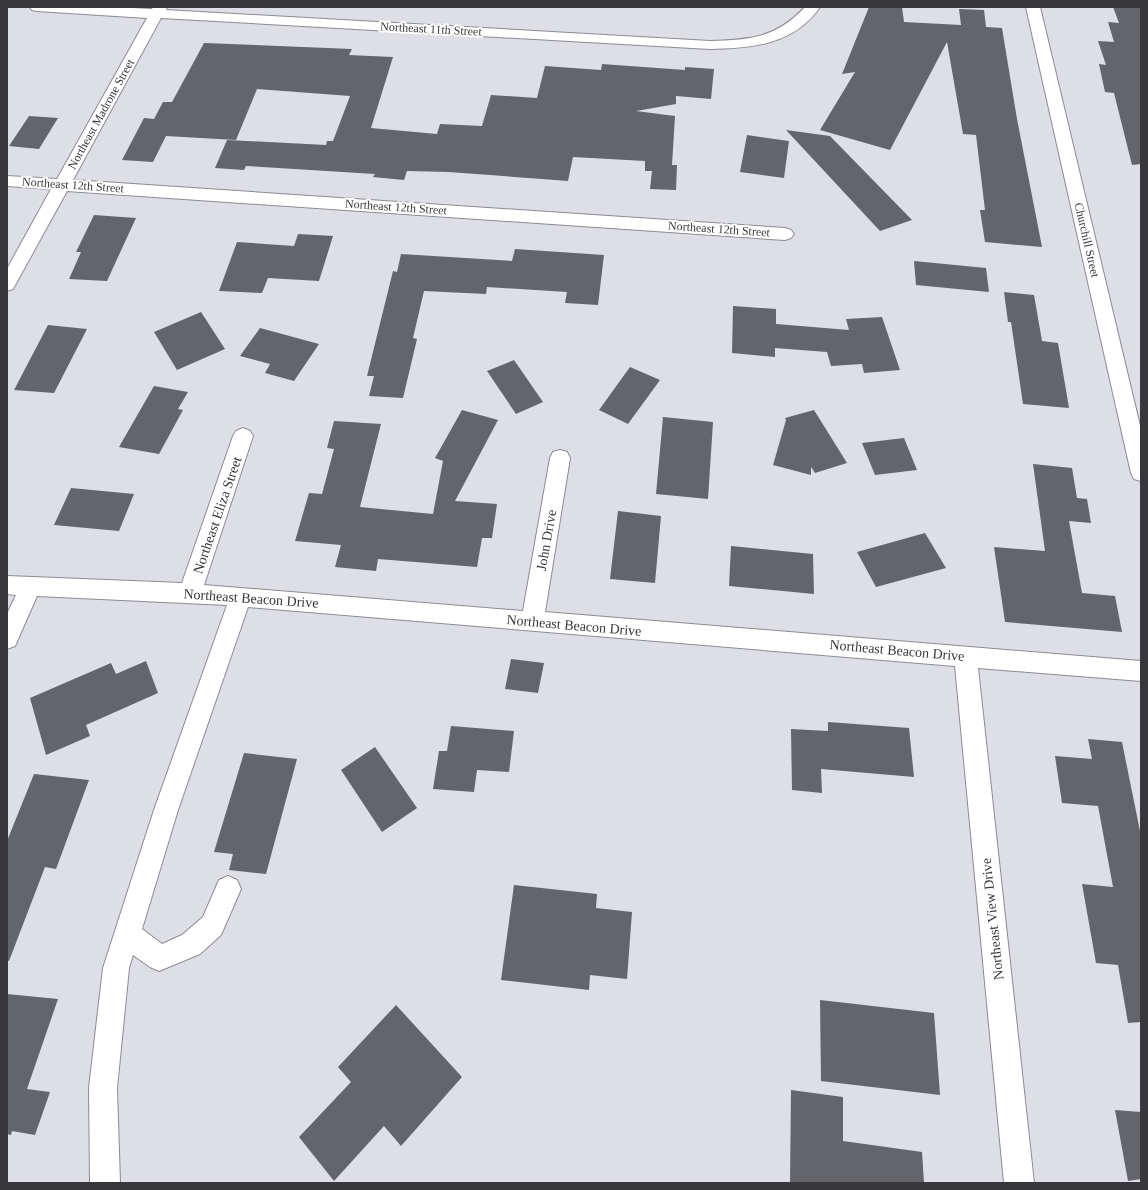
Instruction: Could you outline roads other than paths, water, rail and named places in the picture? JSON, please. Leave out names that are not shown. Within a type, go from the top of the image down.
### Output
[{"type":"street","name":"Northeast 11th Street","points":[[37,7],[158,10],[702,44],[731,44],[759,41],[778,36],[794,27],[813,7]]},
{"type":"street","name":"Churchill Street","points":[[1033,7],[1141,472]]},
{"type":"street","name":"Northeast Madrone Street","points":[[7,285],[158,10]]},
{"type":"street","name":"Northeast 12th Street","points":[[7,181],[785,234]]},
{"type":"street","name":"Northeast Eliza Street","points":[[190,593],[243,436]]},
{"type":"street","name":"John Drive","points":[[532,621],[560,458]]},
{"type":"street","name":"Northeast Beacon Drive","points":[[7,585],[190,593],[1141,671]]},
{"type":"street","points":[[7,639],[30,587]]},
{"type":"street","points":[[105,1183],[103,1088],[116,968],[166,810],[241,597]]},
{"type":"street","name":"Northeast View Drive","points":[[965,656],[1019,1183]]},
{"type":"street","points":[[127,934],[159,958],[178,950],[191,944],[212,926],[228,889]]}]
